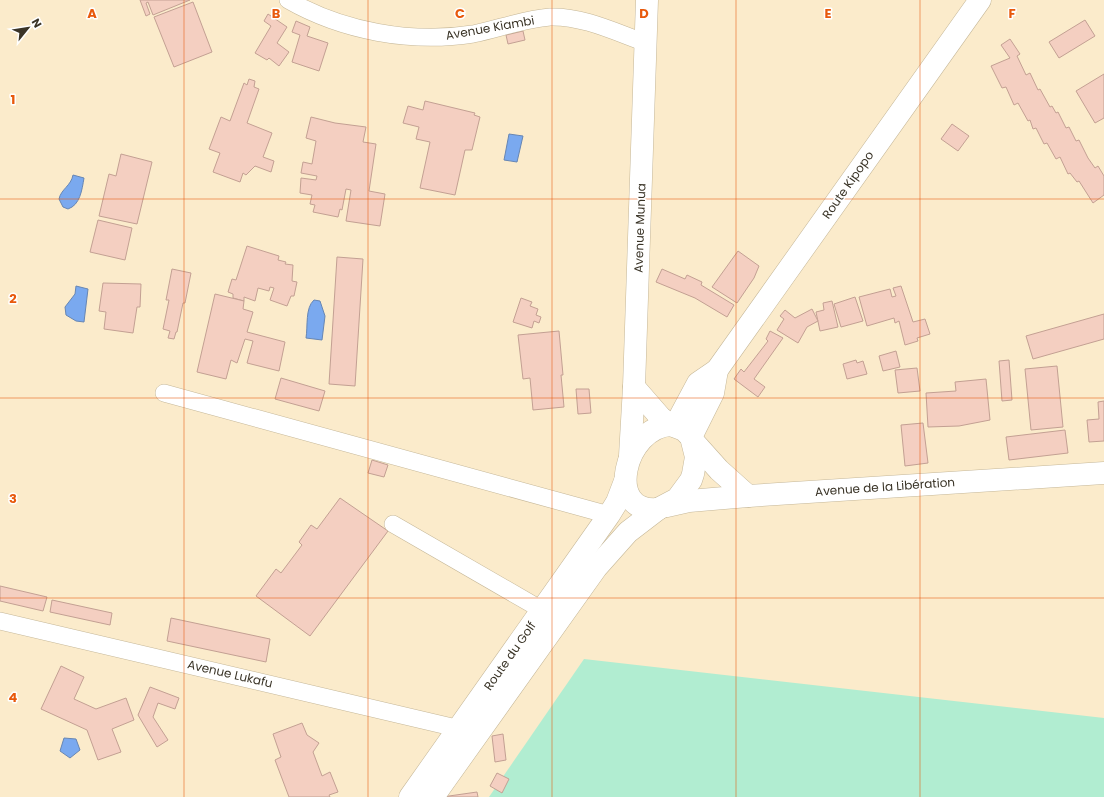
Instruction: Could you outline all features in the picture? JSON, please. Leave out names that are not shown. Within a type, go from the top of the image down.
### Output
[{"type":"main road","name":"Avenue Munua","points":[[627,467],[634,387],[647,0]]},
{"type":"main road","name":"Route Kipopo","points":[[683,432],[698,383],[717,370],[980,0]]},
{"type":"main road","points":[[634,387],[655,413],[683,432],[719,470],[748,496]]},
{"type":"main road","points":[[609,515],[617,502],[627,467],[635,447],[647,434],[660,427],[683,432]]},
{"type":"main road","points":[[433,797],[469,731],[596,568],[628,532],[682,494],[693,474],[696,457],[683,432]]},
{"type":"main road","points":[[627,467],[628,493],[635,502],[645,508],[662,508]]},
{"type":"main road","name":"Avenue de la Libération","points":[[662,508],[689,501],[748,496],[1104,474]]},
{"type":"main road","name":"Route du Golf","points":[[410,797],[469,731],[542,610],[609,515]]},
{"type":"street","name":"Avenue Kiambi","points":[[288,0],[330,18],[392,36],[418,38],[453,36],[550,17],[598,25],[646,43]]},
{"type":"street","points":[[164,393],[609,515]]},
{"type":"street","points":[[393,524],[542,610]]},
{"type":"street","name":"Avenue Lukafu","points":[[0,621],[469,731]]},
{"type":"green space","points":[[584,659],[1104,718],[1104,797],[489,797]]},
{"type":"water","points":[[509,134],[523,136],[517,162],[504,160]]},
{"type":"water","points":[[73,175],[84,178],[78,201],[68,209],[63,207],[59,199]]},
{"type":"water","points":[[76,286],[88,289],[84,322],[76,321],[66,315],[65,307],[75,294]]},
{"type":"water","points":[[314,300],[320,301],[325,316],[322,340],[306,338],[308,312],[311,303]]},
{"type":"water","points":[[64,738],[76,739],[80,750],[70,758],[60,751]]},
{"type":"building","points":[[140,0],[190,0],[153,15],[148,2],[146,3],[150,14],[146,16]]},
{"type":"building","points":[[193,2],[212,52],[174,67],[154,17]]},
{"type":"building","points":[[268,14],[287,27],[277,43],[289,52],[279,66],[269,58],[267,60],[255,53],[271,26],[264,21]]},
{"type":"building","points":[[1085,20],[1095,36],[1059,58],[1049,42]]},
{"type":"building","points":[[296,21],[310,27],[307,36],[328,43],[319,71],[292,62],[300,35],[292,32]]},
{"type":"building","points":[[523,31],[525,40],[508,44],[506,35]]},
{"type":"building","points":[[1010,39],[1020,54],[1017,56],[1026,75],[1030,73],[1038,90],[1040,89],[1050,107],[1052,106],[1056,113],[1058,112],[1066,128],[1069,127],[1076,141],[1079,140],[1095,168],[1098,166],[1104,176],[1104,195],[1093,203],[1079,181],[1077,182],[1070,173],[1068,174],[1060,157],[1056,159],[1047,143],[1044,144],[1036,128],[1033,129],[1030,120],[1028,121],[1018,103],[1014,105],[1006,87],[1002,88],[991,66],[1010,58],[1001,45]]},
{"type":"building","points":[[1104,74],[1104,118],[1095,123],[1076,91]]},
{"type":"building","points":[[249,79],[255,81],[254,87],[259,89],[247,123],[272,133],[263,157],[274,161],[271,172],[255,166],[246,175],[243,173],[240,182],[213,172],[220,153],[209,149],[221,117],[230,121],[244,83],[247,85]]},
{"type":"building","points":[[425,101],[475,113],[474,115],[480,117],[472,150],[465,150],[455,195],[420,188],[430,142],[416,139],[419,127],[403,123],[408,106],[423,110]]},
{"type":"building","points":[[311,117],[335,123],[366,127],[363,142],[376,144],[369,191],[385,194],[380,226],[346,221],[351,190],[346,189],[342,210],[340,209],[338,217],[313,212],[315,205],[310,204],[312,195],[300,193],[301,178],[316,180],[317,176],[301,173],[303,162],[312,164],[316,141],[306,138]]},
{"type":"building","points":[[952,124],[969,136],[958,151],[941,139]]},
{"type":"building","points":[[121,154],[152,162],[137,224],[99,216],[109,174],[116,176]]},
{"type":"building","points":[[98,220],[132,228],[125,260],[90,252]]},
{"type":"building","points":[[247,246],[279,256],[278,260],[286,262],[285,264],[293,265],[292,281],[297,282],[294,296],[291,296],[287,306],[270,300],[274,288],[270,287],[269,291],[258,288],[255,301],[244,297],[244,301],[233,298],[233,294],[228,292],[232,279],[236,280]]},
{"type":"building","points":[[738,251],[759,266],[754,278],[737,303],[712,287]]},
{"type":"building","points":[[337,257],[363,259],[355,386],[329,384]]},
{"type":"building","points":[[172,269],[191,273],[185,303],[183,303],[177,332],[174,339],[168,338],[170,331],[163,329],[169,300],[166,300]]},
{"type":"building","points":[[662,269],[685,279],[687,275],[702,282],[701,285],[734,305],[727,317],[695,298],[656,282]]},
{"type":"building","points":[[103,283],[141,284],[140,307],[137,307],[133,333],[104,329],[106,312],[99,311]]},
{"type":"building","points":[[901,286],[913,322],[925,319],[930,334],[917,338],[918,341],[905,345],[899,321],[895,323],[894,318],[867,326],[859,297],[890,289],[892,297],[896,296],[893,288]]},
{"type":"building","points":[[215,294],[244,301],[243,309],[253,312],[247,332],[285,342],[279,371],[247,363],[253,341],[245,339],[237,363],[231,360],[226,379],[197,372]]},
{"type":"building","points":[[855,297],[863,321],[841,327],[834,304]]},
{"type":"building","points":[[521,298],[532,302],[530,306],[538,309],[536,315],[541,317],[539,323],[534,321],[532,328],[513,322]]},
{"type":"building","points":[[832,301],[838,327],[820,331],[816,312],[824,310],[823,303]]},
{"type":"building","points":[[812,309],[818,321],[807,327],[798,343],[777,330],[784,319],[780,316],[785,310],[795,318]]},
{"type":"building","points":[[1104,314],[1104,339],[1033,359],[1026,336]]},
{"type":"building","points":[[559,331],[564,407],[533,410],[530,378],[523,379],[518,335]]},
{"type":"building","points":[[770,331],[783,338],[754,379],[765,387],[758,397],[734,379],[741,369],[744,372],[768,341],[766,339]]},
{"type":"building","points":[[896,351],[900,367],[883,371],[879,356]]},
{"type":"building","points":[[856,360],[857,363],[863,361],[867,374],[847,379],[843,364]]},
{"type":"building","points":[[1009,360],[1012,400],[1002,401],[999,361]]},
{"type":"building","points":[[1057,366],[1063,427],[1031,430],[1025,369]]},
{"type":"building","points":[[917,368],[920,391],[898,393],[895,370]]},
{"type":"building","points":[[281,378],[325,391],[319,411],[275,399]]},
{"type":"building","points":[[986,379],[990,420],[959,426],[928,427],[926,393],[956,391],[955,382]]},
{"type":"building","points":[[576,389],[589,389],[591,413],[578,414]]},
{"type":"building","points":[[1104,401],[1104,441],[1089,442],[1087,420],[1099,419],[1098,402]]},
{"type":"building","points":[[923,423],[928,463],[905,466],[901,425]]},
{"type":"building","points":[[1065,430],[1068,453],[1009,460],[1006,437]]},
{"type":"building","points":[[372,460],[388,465],[384,477],[368,473]]},
{"type":"building","points":[[340,498],[388,531],[310,636],[256,596],[276,569],[281,573],[302,545],[299,542],[311,525],[317,529]]},
{"type":"building","points":[[0,586],[47,597],[43,611],[0,601]]},
{"type":"building","points":[[52,600],[112,613],[110,625],[50,612]]},
{"type":"building","points":[[171,618],[270,639],[266,662],[167,641]]},
{"type":"building","points":[[61,666],[84,677],[74,699],[96,709],[126,698],[134,720],[112,729],[121,752],[98,760],[87,730],[41,709]]},
{"type":"building","points":[[150,687],[179,698],[175,709],[158,703],[153,717],[168,740],[157,747],[138,715]]},
{"type":"building","points":[[302,723],[307,735],[319,743],[313,752],[322,776],[330,772],[338,792],[329,795],[330,797],[289,797],[275,760],[281,757],[273,734]]},
{"type":"building","points":[[503,734],[506,760],[495,762],[492,736]]},
{"type":"building","points":[[497,773],[509,779],[502,793],[490,786]]},
{"type":"building","points":[[477,792],[478,797],[442,797]]}]
